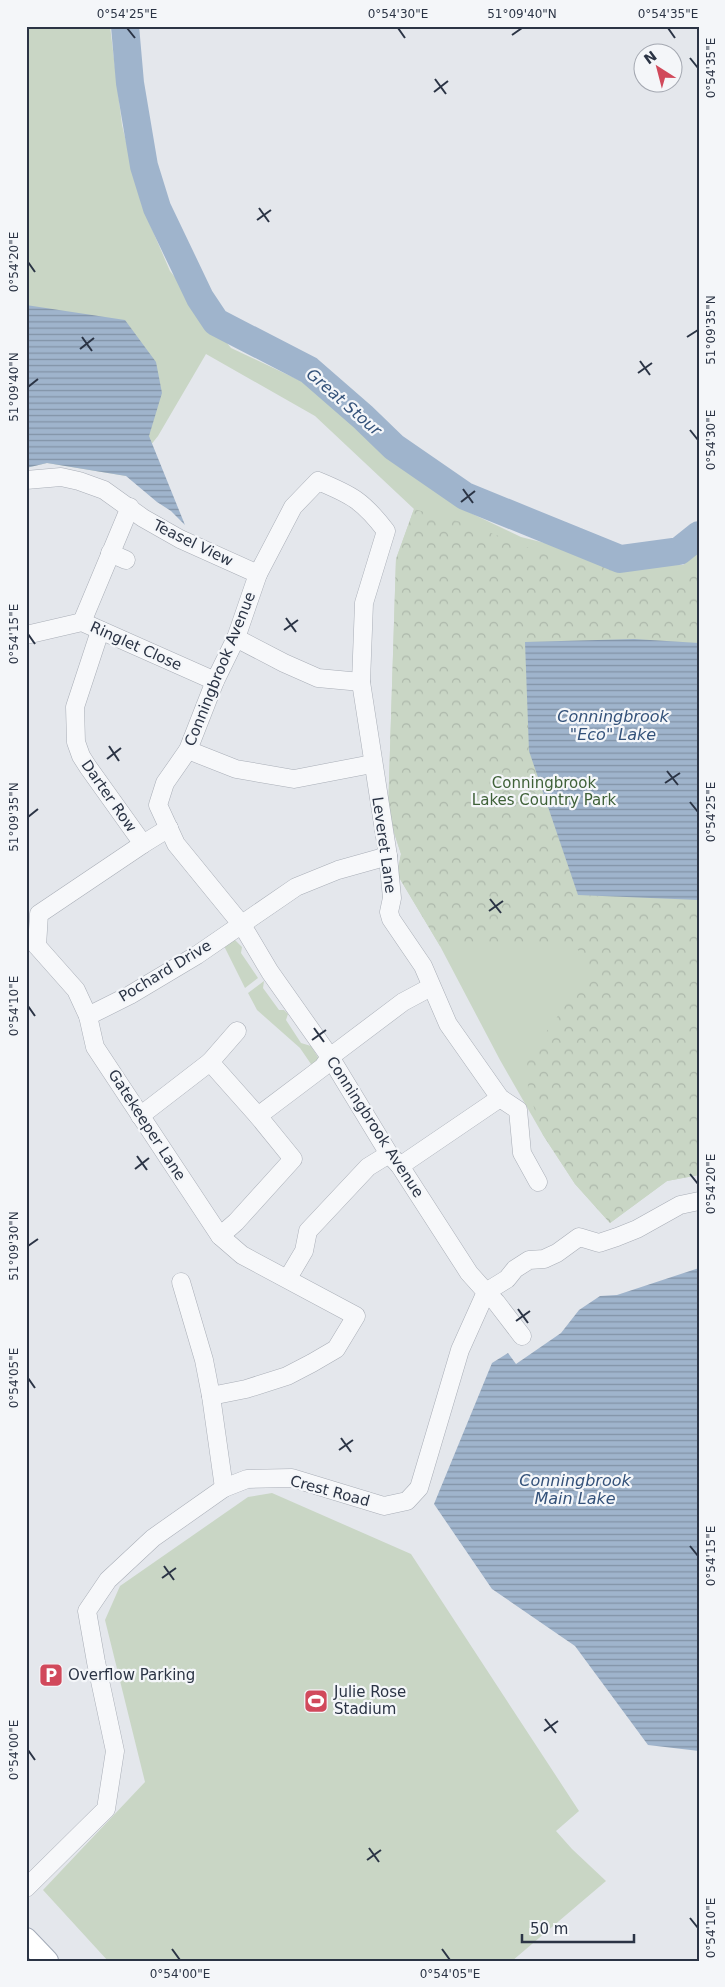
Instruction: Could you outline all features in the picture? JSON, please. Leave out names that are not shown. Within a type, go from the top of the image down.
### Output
[{"type":"main road","points":[[26,1939],[47,1961]]},
{"type":"street","name":"Teasel View","points":[[26,480],[61,477],[104,490],[143,518],[180,539],[258,574]]},
{"type":"street","name":"Conningbrook Avenue","points":[[318,480],[293,507],[258,574],[236,638],[215,681],[188,750],[165,783],[158,805],[176,844],[242,925],[270,972],[330,1057],[394,1160],[469,1273],[496,1302],[522,1336]]},
{"type":"street","name":"Leveret Lane","points":[[318,480],[352,496],[370,511],[386,531],[364,603],[361,682],[372,764],[388,856],[392,898],[389,912],[391,919],[422,966],[448,1024],[500,1098],[518,1110],[522,1153],[538,1182]]},
{"type":"street","points":[[82,622],[118,557],[130,507]]},
{"type":"street","name":"Ringlet Close","points":[[26,635],[82,622],[215,681]]},
{"type":"street","name":"Darter Row","points":[[100,631],[75,707],[76,742],[80,756],[143,844],[169,828]]},
{"type":"street","points":[[236,638],[318,678],[361,682]]},
{"type":"street","points":[[188,750],[236,769],[294,779],[372,764]]},
{"type":"street","points":[[32,950],[39,914],[143,844]]},
{"type":"street","name":"Pochard Drive","points":[[88,1016],[164,975],[242,925],[296,887],[338,870],[388,856]]},
{"type":"street","name":"Gatekeeper Lane","points":[[32,950],[76,990],[88,1016],[96,1047],[220,1236],[242,1255],[356,1316],[336,1349],[287,1376],[246,1389],[211,1396]]},
{"type":"street","points":[[258,1116],[323,1067],[330,1057],[403,1002],[431,987]]},
{"type":"street","points":[[140,1116],[210,1062],[237,1031]]},
{"type":"street","points":[[210,1062],[258,1116],[292,1159],[236,1222],[220,1236]]},
{"type":"street","points":[[288,1278],[304,1251],[308,1231],[368,1167],[394,1160],[500,1098]]},
{"type":"street","points":[[486,1292],[507,1279],[515,1269],[530,1260],[544,1259],[579,1237],[599,1243],[637,1229],[680,1205],[699,1201]]},
{"type":"street","points":[[26,1888],[106,1809],[114,1751],[87,1611],[108,1580],[153,1538],[224,1488],[204,1360],[181,1282]]},
{"type":"street","name":"Crest Road","points":[[224,1488],[247,1479],[292,1478],[384,1506],[407,1501],[419,1488],[460,1350],[486,1292]]},
{"type":"green space","name":"Conningbrook Lakes Country Park","points":[[26,26],[110,26],[122,125],[142,206],[170,271],[231,348],[303,382],[329,397],[385,447],[458,507],[521,537],[603,559],[683,565],[699,551],[699,1175],[667,1181],[610,1223],[575,1184],[543,1135],[500,1060],[440,946],[397,874],[401,854],[388,814],[396,559],[414,509],[315,416],[206,354],[158,436],[126,476],[47,463],[26,468]]},
{"type":"green space","points":[[414,509],[468,524],[567,563],[684,575],[699,571],[699,643],[634,639],[525,642],[529,751],[578,895],[699,900],[699,1175],[667,1181],[610,1223],[575,1184],[543,1135],[528,1089],[527,1059],[587,975],[582,953],[569,944],[440,946],[397,874],[401,854],[388,814],[396,559]]},
{"type":"green space","points":[[233,938],[242,947],[241,953],[258,978],[245,988],[223,944]]},
{"type":"green space","points":[[264,981],[263,988],[279,1010],[284,1010],[288,1014],[286,1020],[301,1043],[311,1046],[319,1059],[313,1067],[300,1048],[257,1010],[248,993]]},
{"type":"green space","name":"Julie Rose Stadium","points":[[272,1493],[411,1554],[579,1811],[556,1831],[606,1881],[512,1961],[108,1961],[43,1890],[145,1782],[105,1620],[120,1586],[248,1497]]},
{"type":"water","points":[[26,305],[125,320],[156,362],[162,393],[149,436],[185,525],[171,511],[126,476],[47,463],[26,468]]},
{"type":"water","name":"Conningbrook \"Eco\" Lake","points":[[634,639],[699,643],[699,900],[578,895],[529,751],[525,642]]},
{"type":"water","name":"Conningbrook Main Lake","points":[[699,1268],[699,1751],[648,1745],[575,1646],[492,1589],[434,1504],[492,1363],[508,1353],[516,1364],[561,1333],[579,1310],[600,1296],[617,1295]]},
{"type":"waterway","name":"Great Stour","points":[[125,26],[130,83],[144,166],[157,208],[200,298],[216,322],[309,370],[394,447],[465,496],[620,559],[679,551],[699,535]]},
{"type":"place","name":"Overflow Parking","points":[[51,1675]]},
{"type":"place","name":"Julie Rose Stadium","points":[[316,1701]]}]
